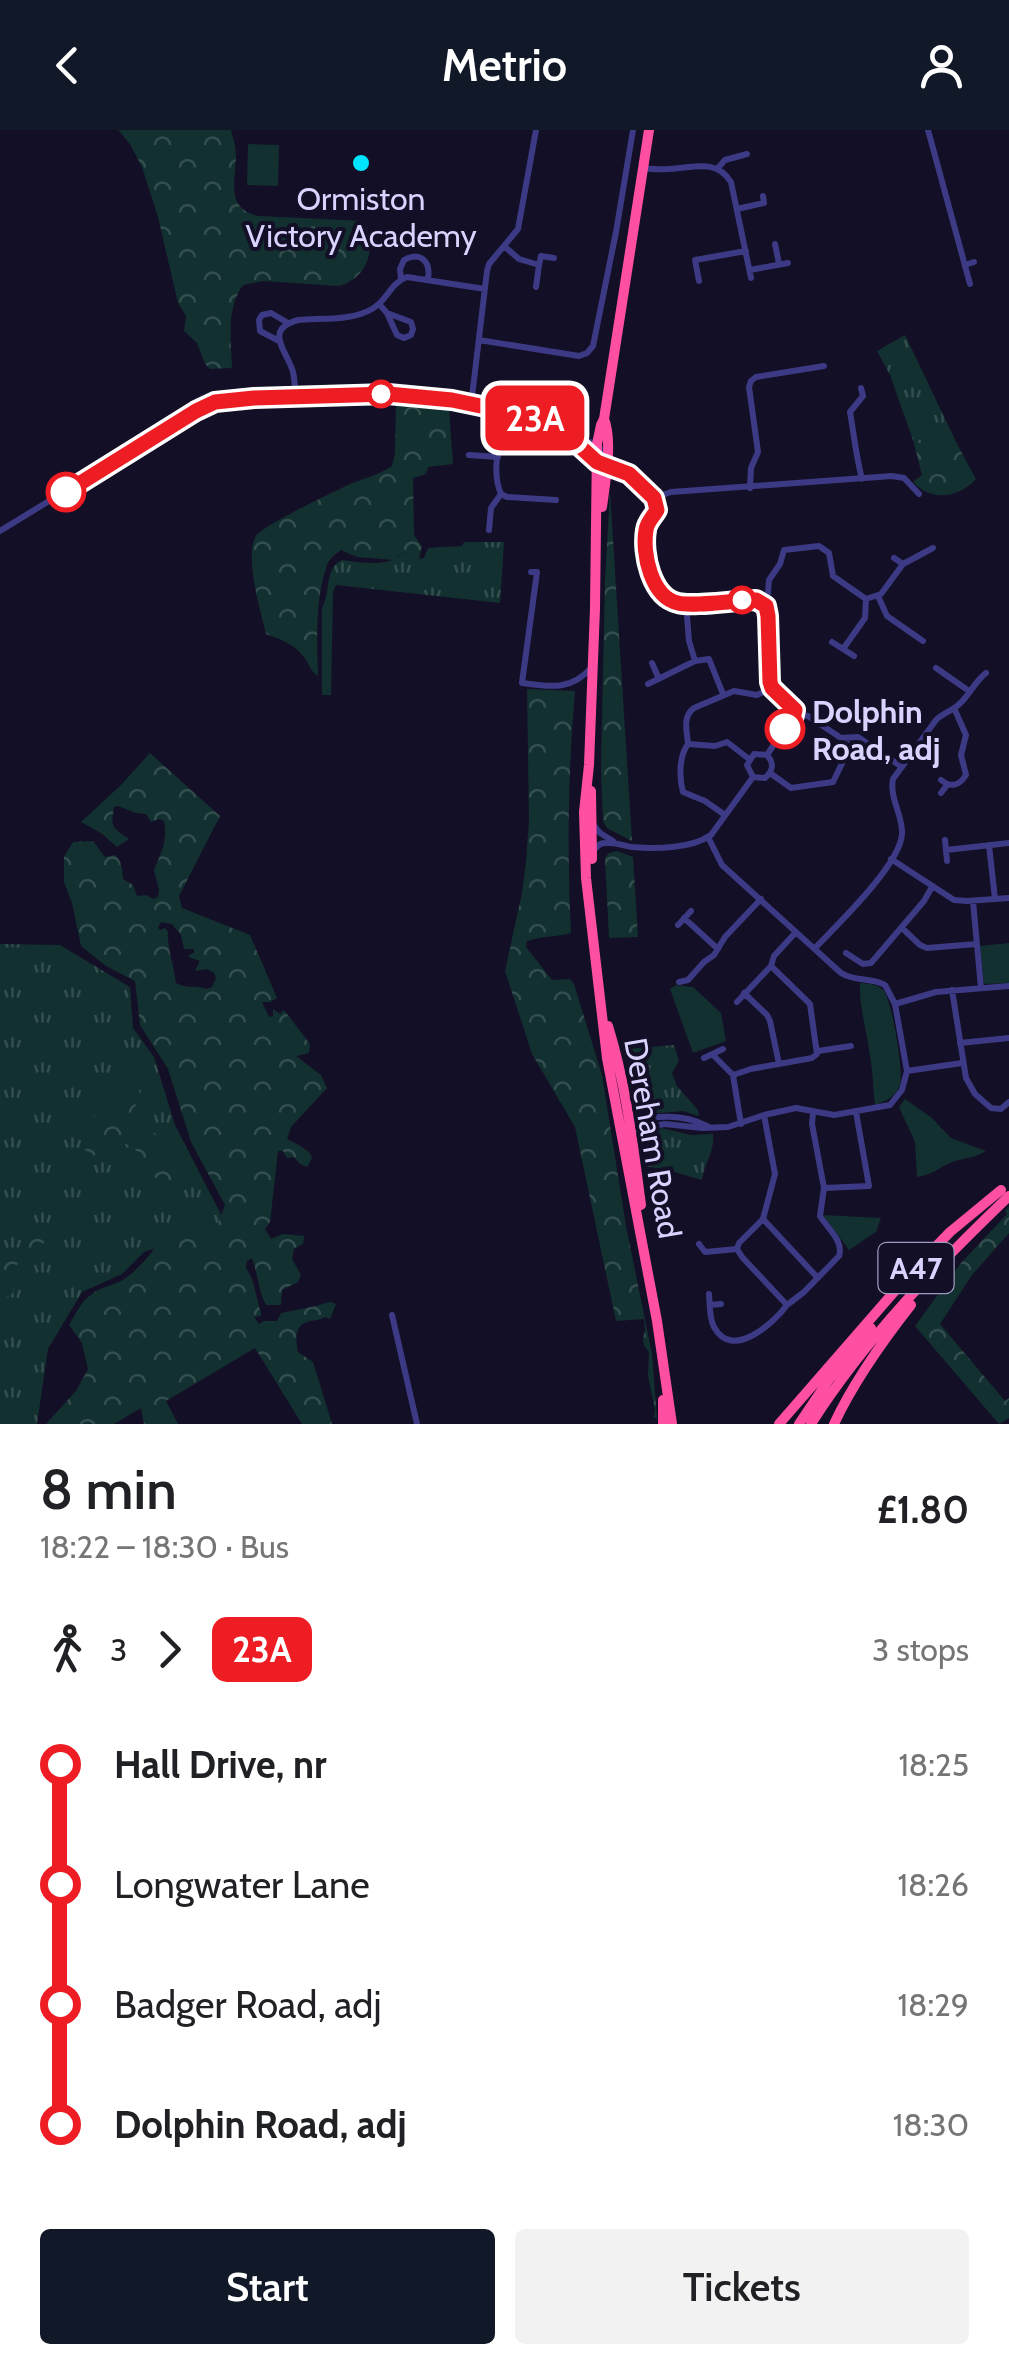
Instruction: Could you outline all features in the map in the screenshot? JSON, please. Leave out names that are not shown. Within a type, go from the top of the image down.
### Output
[{"type":"highway","name":"Dereham Road","points":[[603,462],[597,444],[649,130]]},
{"type":"highway","name":"Dereham Road","points":[[604,419],[608,426],[595,550],[584,824],[586,878],[600,999],[617,1057],[672,1424]]},
{"type":"highway","name":"Dereham Road","points":[[589,765],[590,908]]},
{"type":"highway","name":"A47","points":[[779,1424],[950,1232],[1007,1191]]},
{"type":"highway","name":"A47","points":[[799,1424],[830,1378],[932,1258],[1007,1191]]},
{"type":"highway","name":"A47","points":[[811,1424],[894,1314],[1007,1191]]},
{"type":"highway","name":"A47","points":[[834,1424],[887,1335],[1007,1191]]},
{"type":"highway","points":[[663,1424],[666,1376]]},
{"type":"street","points":[[472,405],[489,264],[518,228],[536,130]]},
{"type":"street","points":[[479,340],[579,356],[588,352],[596,339],[633,130]]},
{"type":"street","points":[[928,130],[970,284]]},
{"type":"street","points":[[718,168],[741,153]]},
{"type":"street","points":[[643,168],[668,170],[703,165],[718,168],[727,176],[750,274],[783,263],[775,244]]},
{"type":"street","points":[[735,216],[764,203]]},
{"type":"street","points":[[504,246],[519,259],[539,265]]},
{"type":"street","points":[[700,281],[695,257],[746,251]]},
{"type":"street","points":[[401,279],[404,260],[417,256],[427,263],[428,279]]},
{"type":"street","points":[[536,287],[541,256],[554,258]]},
{"type":"street","points":[[964,265],[974,262]]},
{"type":"street","points":[[279,341],[288,323],[372,310],[394,283],[408,277],[485,289]]},
{"type":"street","points":[[379,304],[397,335],[410,335],[414,329],[411,322],[387,313]]},
{"type":"street","points":[[288,323],[265,314],[258,326],[279,341],[293,370],[296,396]]},
{"type":"street","points":[[750,488],[751,468],[758,452],[751,381],[819,369]]},
{"type":"street","points":[[861,388],[863,396],[850,412],[862,479]]},
{"type":"street","points":[[0,531],[206,406],[234,399],[296,396],[388,394],[452,400],[552,424],[603,462],[625,468],[654,498],[657,510],[646,534],[651,579],[672,601],[763,603]]},
{"type":"street","points":[[501,494],[496,478],[507,412]]},
{"type":"street","points":[[564,432],[597,444]]},
{"type":"street","points":[[469,455],[498,457]]},
{"type":"street","points":[[654,498],[671,492],[892,476],[904,478],[920,494]]},
{"type":"street","points":[[542,488],[542,498]]},
{"type":"street","points":[[501,494],[556,500]]},
{"type":"street","points":[[501,494],[491,508],[489,526],[501,522]]},
{"type":"street","points":[[763,603],[768,580],[780,564],[782,548],[819,546],[829,553],[833,576],[866,600]]},
{"type":"street","points":[[866,600],[878,596],[903,564],[932,548]]},
{"type":"street","points":[[894,558],[903,564]]},
{"type":"street","points":[[537,572],[522,683],[562,687],[592,667]]},
{"type":"street","points":[[878,596],[887,616],[923,641]]},
{"type":"street","points":[[843,649],[864,618],[866,600]]},
{"type":"street","points":[[686,603],[689,641],[696,661]]},
{"type":"street","points":[[763,603],[768,616],[772,688],[792,705],[795,714]]},
{"type":"street","points":[[832,642],[854,656]]},
{"type":"street","points":[[648,684],[696,661],[708,660],[724,694]]},
{"type":"street","points":[[652,663],[659,679]]},
{"type":"street","points":[[936,668],[969,691]]},
{"type":"street","points":[[816,948],[871,888],[900,843],[902,828],[892,790],[894,779],[936,720],[954,708],[986,673]]},
{"type":"street","points":[[577,678],[591,691]]},
{"type":"street","points":[[725,815],[682,788],[682,751],[688,744],[686,721],[690,711],[724,694],[738,690],[757,695],[772,688]]},
{"type":"street","points":[[941,793],[944,783],[958,784],[970,776],[961,755],[966,735],[954,708]]},
{"type":"street","points":[[795,714],[808,716],[837,736],[858,737],[902,767]]},
{"type":"street","points":[[767,755],[795,714]]},
{"type":"street","points":[[770,774],[791,788],[829,784],[836,778],[849,749],[846,739]]},
{"type":"street","points":[[688,744],[710,746],[727,742],[749,759]]},
{"type":"street","points":[[760,753],[767,755],[773,767],[770,774],[766,778],[752,777],[748,772],[749,759],[760,753]]},
{"type":"street","points":[[592,853],[601,844],[670,846],[708,838],[752,777]]},
{"type":"street","points":[[883,792],[892,790]]},
{"type":"street","points":[[592,822],[616,844]]},
{"type":"street","points":[[627,1126],[677,1117],[708,1127],[728,1127],[796,1108],[834,1115],[856,1112],[883,1107],[905,1085],[895,1004],[885,985],[848,977],[722,865],[708,838]]},
{"type":"street","points":[[944,840],[947,861]]},
{"type":"street","points":[[946,850],[1009,842]]},
{"type":"street","points":[[989,845],[995,899]]},
{"type":"street","points":[[891,859],[954,900],[1009,898]]},
{"type":"street","points":[[846,953],[863,964],[872,964],[932,887]]},
{"type":"street","points":[[678,982],[691,983],[760,899]]},
{"type":"street","points":[[973,901],[981,988]]},
{"type":"street","points":[[691,911],[681,922],[718,949]]},
{"type":"street","points":[[902,928],[927,948],[977,944]]},
{"type":"street","points":[[737,1002],[796,932]]},
{"type":"street","points":[[771,966],[810,1004],[818,1051]]},
{"type":"street","points":[[895,1004],[952,990],[1009,986]]},
{"type":"street","points":[[952,990],[962,1062],[970,1089],[991,1108],[1001,1109],[1009,1102]]},
{"type":"street","points":[[744,994],[768,1015],[778,1064]]},
{"type":"street","points":[[960,1043],[1009,1038]]},
{"type":"street","points":[[838,1039],[840,1048]]},
{"type":"street","points":[[733,1076],[812,1058],[818,1051],[851,1046]]},
{"type":"street","points":[[704,1058],[723,1049]]},
{"type":"street","points":[[713,1055],[733,1076],[741,1124]]},
{"type":"street","points":[[906,1071],[962,1062]]},
{"type":"street","points":[[856,1112],[869,1186]]},
{"type":"street","points":[[709,1294],[716,1331],[732,1340],[755,1336],[804,1292],[841,1251],[820,1216],[824,1188],[812,1124],[814,1113]]},
{"type":"street","points":[[737,1248],[763,1220],[775,1168],[764,1114]]},
{"type":"street","points":[[824,1188],[878,1186]]},
{"type":"street","points":[[763,1220],[817,1277]]},
{"type":"street","points":[[699,1244],[705,1257],[737,1248]]},
{"type":"street","points":[[737,1248],[787,1305]]},
{"type":"street","points":[[710,1305],[720,1304]]},
{"type":"street","points":[[392,1314],[417,1424]]},
{"type":"green space","points":[[118,130],[231,130],[236,156],[235,197],[239,205],[258,216],[363,221],[370,251],[363,269],[339,286],[263,281],[243,285],[232,314],[232,368],[210,369],[197,343],[184,331],[186,316],[178,303],[142,167]]},
{"type":"green space","points":[[248,144],[279,145],[278,186],[247,185]]},
{"type":"green space","points":[[905,335],[958,446],[952,444],[936,453],[913,440],[890,375],[877,351]]},
{"type":"green space","points":[[396,400],[445,402],[449,408],[453,464],[428,467],[426,474],[413,478],[414,535],[422,547],[419,559],[411,561],[406,553],[394,560],[357,557],[341,550],[328,563],[318,608],[318,676],[295,648],[266,634],[255,585],[253,545],[261,531],[285,517],[392,466]]},
{"type":"green space","points":[[913,440],[936,452],[952,444],[958,446],[976,479],[953,494],[928,493],[913,482],[922,475]]},
{"type":"green space","points":[[610,492],[632,841],[607,828],[603,821],[605,580]]},
{"type":"green space","points":[[464,542],[504,542],[500,603],[336,585],[331,695],[322,695],[322,608],[336,564],[342,560],[380,563],[407,553],[411,560],[424,558],[428,548],[462,546]]},
{"type":"green space","points":[[527,689],[575,691],[569,812],[571,933],[527,941],[526,947],[552,980],[570,979],[574,984],[602,1075],[626,1226],[652,1354],[657,1419],[648,1376],[649,1352],[643,1338],[644,1319],[616,1321],[575,1127],[532,1054],[505,971],[526,861]]},
{"type":"green space","points":[[150,753],[220,816],[179,896],[182,908],[250,935],[277,998],[262,1002],[269,1017],[273,1016],[273,1009],[280,1014],[284,1010],[310,1044],[309,1053],[296,1056],[321,1075],[327,1088],[291,1127],[287,1139],[310,1153],[312,1158],[307,1167],[278,1151],[270,1222],[265,1229],[271,1239],[283,1234],[304,1236],[292,1259],[301,1275],[298,1282],[282,1290],[281,1305],[266,1305],[252,1258],[246,1268],[261,1313],[254,1317],[259,1324],[277,1321],[281,1313],[336,1304],[330,1319],[305,1323],[296,1338],[298,1352],[313,1362],[332,1424],[302,1424],[255,1348],[166,1401],[178,1424],[144,1424],[141,1408],[114,1424],[46,1424],[76,1391],[88,1369],[82,1343],[69,1325],[85,1300],[127,1277],[169,1234],[195,1228],[216,1229],[225,1205],[191,1142],[168,1069],[140,1025],[135,981],[106,966],[81,946],[64,882],[64,857],[73,842],[93,841],[105,857],[117,857],[123,879],[133,885],[137,896],[158,897],[154,870],[164,840],[164,821],[151,822],[146,814],[114,807],[114,826],[129,839],[117,847],[81,822]],"holes":[[[161,922],[172,924],[181,935],[184,949],[194,949],[189,957],[200,961],[195,971],[207,969],[214,973],[212,987],[176,983],[168,932],[158,928]]]},
{"type":"green space","points":[[617,851],[633,857],[638,937],[609,938],[605,858]]},
{"type":"green space","points":[[1009,943],[1009,983],[984,984],[980,946]]},
{"type":"green space","points":[[0,944],[60,945],[130,987],[133,1028],[154,1057],[175,1125],[230,1232],[144,1252],[122,1274],[82,1292],[48,1349],[37,1424],[0,1424]]},
{"type":"green space","points":[[860,983],[883,990],[899,1052],[900,1085],[890,1098],[875,1105],[871,1062]]},
{"type":"green space","points":[[676,985],[693,987],[721,1013],[726,1041],[693,1053],[670,989]]},
{"type":"green space","points":[[674,1045],[679,1061],[672,1073],[699,1116],[683,1111],[637,1115],[628,1049]]},
{"type":"green space","points":[[129,1084],[137,1087],[141,1096],[133,1110],[136,1119],[153,1130],[182,1178],[181,1187],[157,1179],[131,1146],[105,1142],[93,1156],[84,1149],[102,1099],[110,1098]]},
{"type":"green space","points":[[905,1099],[951,1138],[986,1151],[917,1177],[915,1142],[899,1107]]},
{"type":"green space","points":[[661,1128],[691,1135],[713,1134],[702,1180],[644,1166],[642,1133]]},
{"type":"green space","points":[[1009,1207],[1009,1233],[972,1275],[940,1324],[1005,1401],[1009,1398],[1009,1418],[999,1424],[915,1326]]},
{"type":"green space","points":[[823,1215],[881,1218],[876,1232],[849,1250]]},
{"type":"green space","points":[[54,1224],[56,1230],[19,1262],[12,1280],[14,1292],[0,1302],[0,1270],[36,1228]]},
{"type":"bus line","name":"23A","points":[[66,492],[196,411],[219,401],[388,394],[452,400],[552,424],[597,462],[629,474],[654,498],[657,510],[646,526],[649,572],[672,601],[756,600],[766,606],[770,682],[795,710],[785,729]]},
{"type":"place","name":"Ormiston Victory Academy","points":[[361,163]]},
{"type":"place","name":"Dolphin Road, adj","points":[[785,729]]}]
